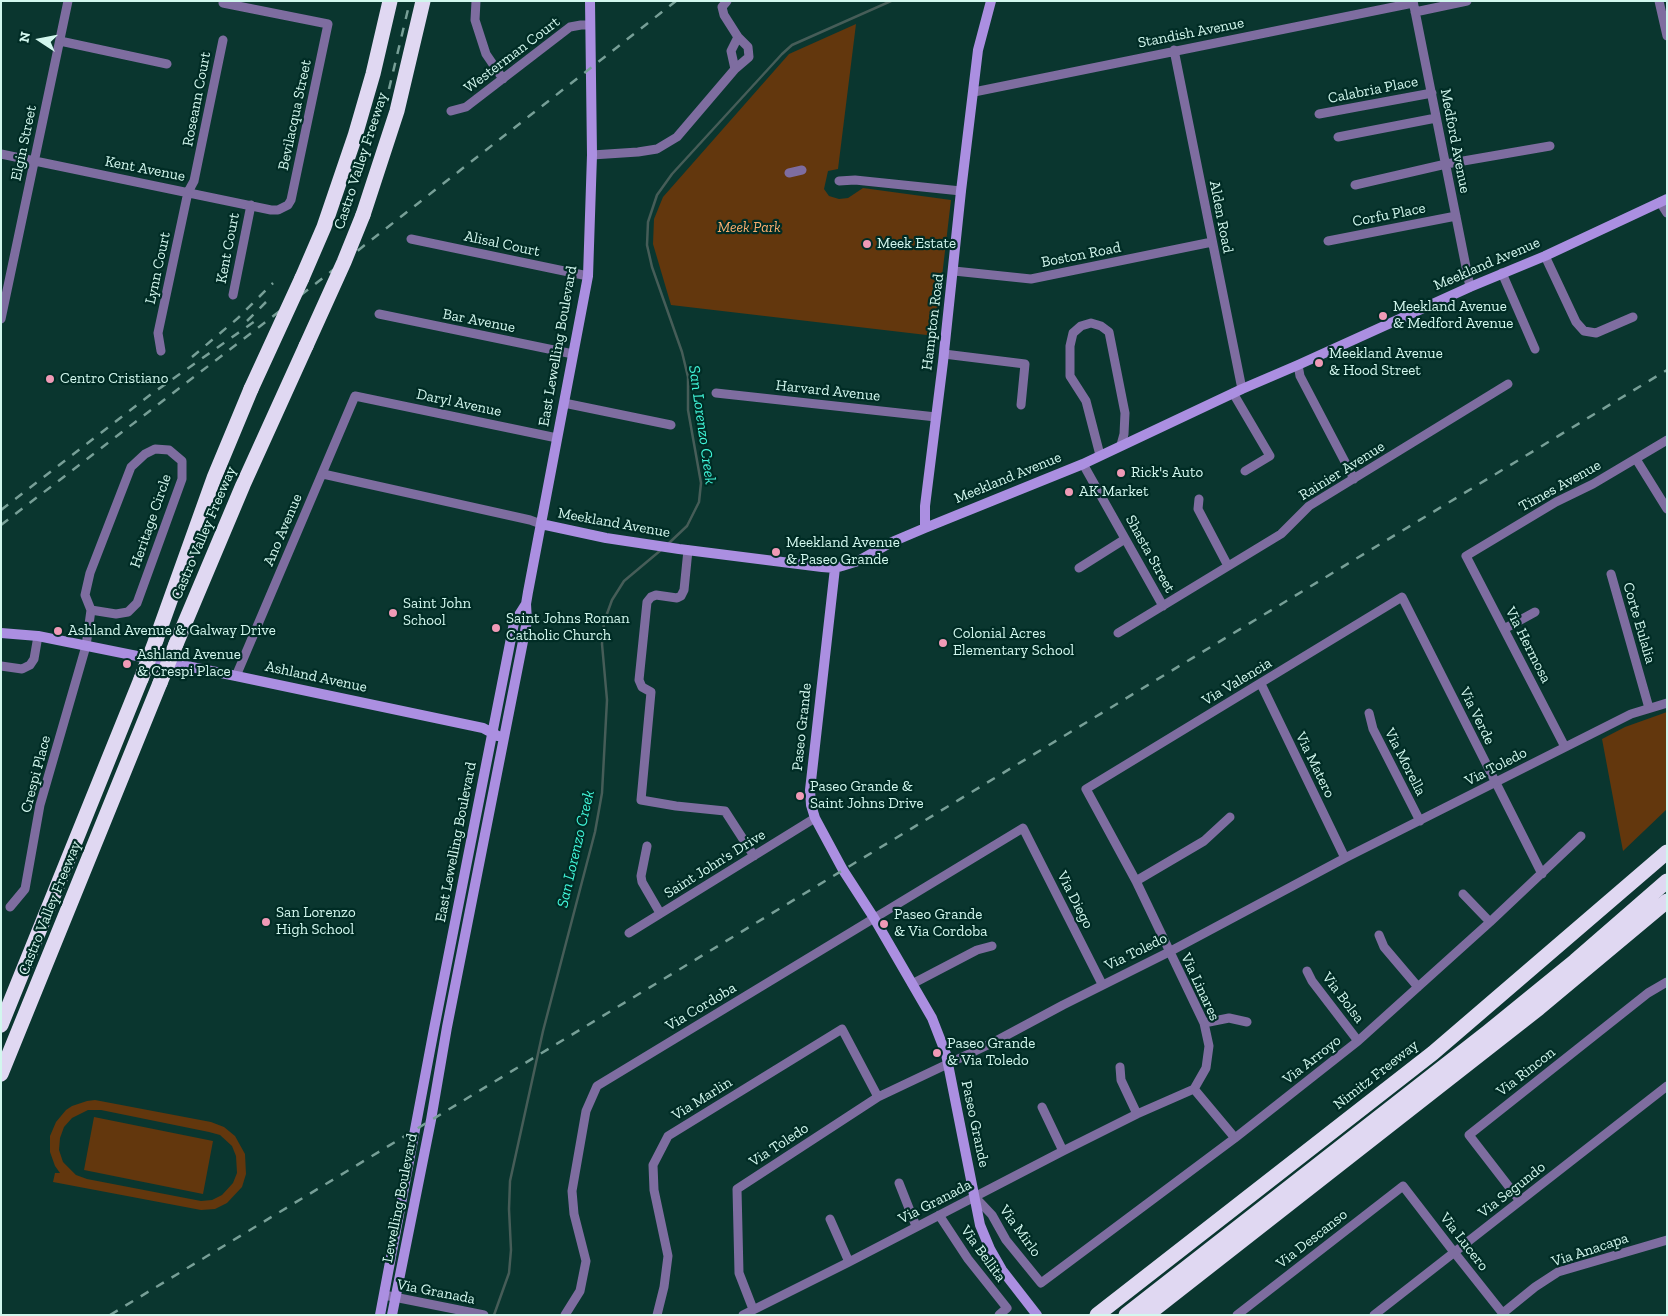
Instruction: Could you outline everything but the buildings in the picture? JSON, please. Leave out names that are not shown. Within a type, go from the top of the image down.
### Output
[{"type":"highway","name":"Castro Valley Freeway","points":[[1,1025],[141,679],[210,486],[251,389],[324,227],[353,144],[373,74],[390,1]]},
{"type":"highway","name":"Castro Valley Freeway","points":[[1,1074],[176,644],[234,507],[344,262],[363,215],[397,111],[423,1]]},
{"type":"highway","name":"Nimitz Freeway","points":[[1097,1315],[1433,1053],[1667,852]]},
{"type":"highway","points":[[1126,1315],[1488,1032],[1575,961],[1667,881]]},
{"type":"highway","points":[[1648,898],[1667,892]]},
{"type":"highway","points":[[1147,1315],[1539,1008],[1667,901]]},
{"type":"main road","name":"East Lewelling Boulevard","points":[[436,1087],[527,621],[526,604],[588,276],[592,155],[590,1]]},
{"type":"main road","name":"Hampton Road","points":[[925,528],[925,506],[954,271],[961,190],[978,50],[991,1]]},
{"type":"main road","name":"Meekland Avenue","points":[[541,524],[683,550],[835,568],[858,561],[892,542],[1083,464],[1237,391],[1544,256],[1664,200]]},
{"type":"main road","name":"Paseo Grande","points":[[835,568],[810,790],[810,805],[814,818],[843,870],[874,918],[932,1018],[946,1054],[980,1225],[990,1249],[1002,1270],[1037,1315]]},
{"type":"main road","name":"East Lewelling Boulevard","points":[[423,1088],[514,623],[526,604]]},
{"type":"main road","name":"Ashland Avenue","points":[[1,633],[38,636],[483,728],[504,739]]},
{"type":"main road","points":[[456,920],[468,922]]},
{"type":"main road","name":"Lewelling Boulevard","points":[[392,1315],[436,1087]]},
{"type":"main road","name":"Lewelling Boulevard","points":[[380,1315],[423,1088]]},
{"type":"street","name":"Elgin Street","points":[[1,319],[68,1]]},
{"type":"street","points":[[476,1],[475,20],[486,54],[503,79]]},
{"type":"street","name":"Standish Avenue","points":[[974,92],[1174,50],[1414,5],[1467,1]]},
{"type":"street","points":[[1659,1],[1667,36]]},
{"type":"street","name":"Bevilacqua Street","points":[[223,3],[328,24],[291,200],[284,208]]},
{"type":"street","points":[[592,155],[657,149],[677,137],[735,69],[748,57],[748,47],[738,37],[724,15],[724,4]]},
{"type":"street","name":"Medford Avenue","points":[[1414,5],[1470,287]]},
{"type":"street","name":"Westerman Court","points":[[451,111],[466,107],[570,27],[590,25]]},
{"type":"street","points":[[735,69],[731,51],[738,37]]},
{"type":"street","name":"Roseann Court","points":[[188,192],[194,181],[222,40]]},
{"type":"street","points":[[60,41],[167,64]]},
{"type":"street","name":"Alden Road","points":[[1174,50],[1212,242],[1237,391],[1270,456],[1245,471]]},
{"type":"street","name":"Calabria Place","points":[[1319,114],[1432,93]]},
{"type":"street","points":[[1338,137],[1436,118]]},
{"type":"street","points":[[1355,184],[1446,164],[1550,146]]},
{"type":"street","name":"Kent Avenue","points":[[1,154],[271,210],[284,208]]},
{"type":"street","points":[[788,173],[802,170]]},
{"type":"street","points":[[839,181],[855,180],[961,190]]},
{"type":"street","name":"Lynn Court","points":[[161,351],[158,333],[188,192]]},
{"type":"street","points":[[1664,200],[1667,213]]},
{"type":"street","name":"Kent Court","points":[[233,295],[251,205]]},
{"type":"street","name":"Corfu Place","points":[[1328,241],[1456,216]]},
{"type":"street","name":"Alisal Court","points":[[411,239],[588,276]]},
{"type":"street","name":"Boston Road","points":[[954,271],[1031,279],[1212,242]]},
{"type":"street","points":[[1544,256],[1576,322],[1584,331],[1596,333],[1633,317]]},
{"type":"street","points":[[1502,273],[1535,349]]},
{"type":"street","name":"Bar Avenue","points":[[379,314],[573,354]]},
{"type":"street","points":[[1100,456],[1086,401],[1070,376],[1070,346],[1073,333],[1081,326],[1091,323],[1101,326],[1109,332],[1125,413],[1124,434],[1121,445]]},
{"type":"street","points":[[944,354],[1025,364],[1021,405]]},
{"type":"street","points":[[1298,365],[1300,376],[1354,479]]},
{"type":"street","name":"Rainier Avenue","points":[[1118,633],[1281,534],[1309,506],[1508,384]]},
{"type":"street","name":"Harvard Avenue","points":[[716,393],[936,417]]},
{"type":"street","name":"Daryl Avenue","points":[[355,396],[557,438]]},
{"type":"street","name":"Ano Avenue","points":[[236,676],[355,396]]},
{"type":"street","points":[[564,403],[671,425]]},
{"type":"street","name":"Times Avenue","points":[[1466,556],[1556,502],[1593,484],[1667,440]]},
{"type":"street","name":"Heritage Circle","points":[[86,646],[91,610],[85,595],[90,574],[131,467],[144,454],[155,449],[169,450],[182,461],[182,479],[137,603],[128,612],[116,614],[91,610]]},
{"type":"street","points":[[1636,459],[1667,509]]},
{"type":"street","name":"Shasta Street","points":[[1083,464],[1163,606]]},
{"type":"street","name":"Meekland Avenue","points":[[323,474],[541,524]]},
{"type":"street","points":[[1199,499],[1198,509],[1228,566]]},
{"type":"street","points":[[1079,568],[1125,539]]},
{"type":"street","points":[[683,550],[684,590],[681,596],[677,598],[656,595],[648,602],[639,680],[642,687],[651,692],[641,800],[725,811],[754,856]]},
{"type":"street","name":"Via Hermosa","points":[[1466,556],[1565,747]]},
{"type":"street","name":"Corte Eulalia","points":[[1611,574],[1649,708]]},
{"type":"street","name":"Via Valencia","points":[[1086,789],[1402,597]]},
{"type":"street","name":"Via Verde","points":[[1402,597],[1542,874]]},
{"type":"street","points":[[1504,630],[1535,612]]},
{"type":"street","points":[[1,666],[22,669],[30,666],[34,659],[38,636]]},
{"type":"street","name":"Crespi Place","points":[[10,907],[25,888],[40,805],[86,646]]},
{"type":"street","name":"Via Matero","points":[[1261,684],[1345,858]]},
{"type":"street","name":"Via Toledo","points":[[753,1309],[739,1273],[737,1189],[878,1097],[948,1065],[1102,984],[1169,952],[1345,858],[1631,714],[1667,703]]},
{"type":"street","name":"Via Morella","points":[[1369,714],[1373,729],[1420,821]]},
{"type":"street","name":"Via Linares","points":[[1086,789],[1136,881],[1204,1023],[1209,1046],[1206,1068],[1194,1089]]},
{"type":"street","points":[[1136,881],[1204,841],[1230,817]]},
{"type":"street","name":"Saint John's Drive","points":[[629,933],[814,818]]},
{"type":"street","name":"Via Cordoba","points":[[565,1315],[580,1291],[586,1261],[574,1214],[572,1191],[586,1111],[597,1086],[1023,828]]},
{"type":"street","name":"Via Diego","points":[[1023,828],[1102,984]]},
{"type":"street","name":"Via Arroyo","points":[[1042,1283],[1235,1138],[1358,1041],[1490,922],[1581,836]]},
{"type":"street","points":[[647,846],[641,876],[642,882],[660,913]]},
{"type":"street","points":[[1464,894],[1490,922]]},
{"type":"street","points":[[1379,935],[1384,947],[1418,987]]},
{"type":"street","points":[[912,984],[977,950],[992,946]]},
{"type":"street","name":"Via Bolsa","points":[[1307,971],[1312,981],[1358,1041]]},
{"type":"street","name":"Via Rincon","points":[[1520,1200],[1469,1135],[1640,999],[1667,982]]},
{"type":"street","points":[[1204,1023],[1228,1018],[1247,1022]]},
{"type":"street","name":"Via Marlin","points":[[657,1315],[664,1287],[668,1256],[654,1190],[653,1165],[668,1136],[842,1029],[878,1097]]},
{"type":"street","points":[[1120,1068],[1121,1080],[1137,1114]]},
{"type":"street","name":"Via Segundo","points":[[1374,1315],[1667,1086]]},
{"type":"street","points":[[1194,1089],[1235,1138]]},
{"type":"street","name":"Via Granada","points":[[743,1315],[1063,1151],[1137,1114],[1194,1089]]},
{"type":"street","points":[[1042,1108],[1063,1151]]},
{"type":"street","points":[[899,1183],[916,1226]]},
{"type":"street","name":"Via Lucero","points":[[1403,1186],[1504,1314]]},
{"type":"street","name":"Via Descanso","points":[[1237,1315],[1403,1186]]},
{"type":"street","name":"Via Mirlo","points":[[975,1197],[992,1214],[1006,1240],[1042,1283]]},
{"type":"street","name":"Via Bellita","points":[[939,1215],[968,1259],[1007,1308],[999,1315]]},
{"type":"street","points":[[830,1219],[849,1262]]},
{"type":"street","name":"Via Anacapa","points":[[1504,1314],[1535,1287],[1558,1272],[1667,1240]]},
{"type":"street","name":"Via Granada","points":[[384,1296],[484,1315]]},
{"type":"green space","name":"Meek Park","points":[[856,24],[838,169],[828,171],[824,189],[829,196],[839,199],[848,198],[863,188],[951,200],[935,336],[671,305],[653,244],[654,219],[663,197],[789,54]]},
{"type":"green space","points":[[1667,712],[1667,809],[1623,851],[1602,739],[1625,727]]},
{"type":"green space","points":[[95,1100],[211,1122],[224,1127],[235,1136],[245,1154],[246,1174],[242,1187],[227,1203],[215,1209],[201,1210],[53,1182],[55,1173],[60,1173],[55,1166],[50,1152],[50,1136],[56,1122],[66,1110],[87,1101]],"holes":[[[88,1110],[101,1110],[220,1135],[232,1146],[236,1156],[237,1173],[233,1183],[222,1195],[212,1200],[201,1201],[87,1179],[76,1175],[63,1162],[59,1150],[60,1138],[64,1127],[72,1118]]]},
{"type":"green space","points":[[94,1117],[213,1141],[203,1194],[84,1170]]},
{"type":"waterway","name":"San Lorenzo Creek","points":[[669,543],[687,526],[699,502],[701,483],[688,410],[688,377],[682,352],[652,267],[647,245],[648,222],[657,195],[672,174],[792,45],[891,1]]},
{"type":"waterway","name":"San Lorenzo Creek","points":[[494,1315],[509,1273],[511,1250],[510,1181],[543,1031],[595,832],[602,793],[607,700],[602,644],[604,622],[612,600],[624,581],[661,550]]},
{"type":"railway","points":[[389,89],[410,1]]},
{"type":"railway","points":[[1,525],[319,281],[676,1]]},
{"type":"railway","points":[[192,357],[238,318],[273,283]]},
{"type":"railway","points":[[247,321],[266,302]]},
{"type":"railway","points":[[1,510],[150,395],[258,319]]},
{"type":"railway","points":[[110,1315],[1667,370]]},
{"type":"place","name":"Meek Estate","points":[[867,244]]},
{"type":"place","name":"Meekland Avenue & Medford Avenue","points":[[1383,316]]},
{"type":"place","name":"Meekland Avenue & Hood Street","points":[[1319,363]]},
{"type":"place","name":"Centro Cristiano","points":[[50,379]]},
{"type":"place","name":"Rick's Auto","points":[[1121,473]]},
{"type":"place","name":"AK Market","points":[[1069,492]]},
{"type":"place","name":"Meekland Avenue & Paseo Grande","points":[[776,552]]},
{"type":"place","name":"Saint John School","points":[[393,613]]},
{"type":"place","name":"Saint Johns Roman Catholic Church","points":[[496,628]]},
{"type":"place","name":"Ashland Avenue & Galway Drive","points":[[58,631]]},
{"type":"place","name":"Colonial Acres Elementary School","points":[[943,643]]},
{"type":"place","name":"Ashland Avenue & Crespi Place","points":[[127,664]]},
{"type":"place","name":"Paseo Grande & Saint Johns Drive","points":[[800,796]]},
{"type":"place","name":"San Lorenzo High School","points":[[266,922]]},
{"type":"place","name":"Paseo Grande & Via Cordoba","points":[[884,924]]},
{"type":"place","name":"Paseo Grande & Via Toledo","points":[[937,1053]]}]
